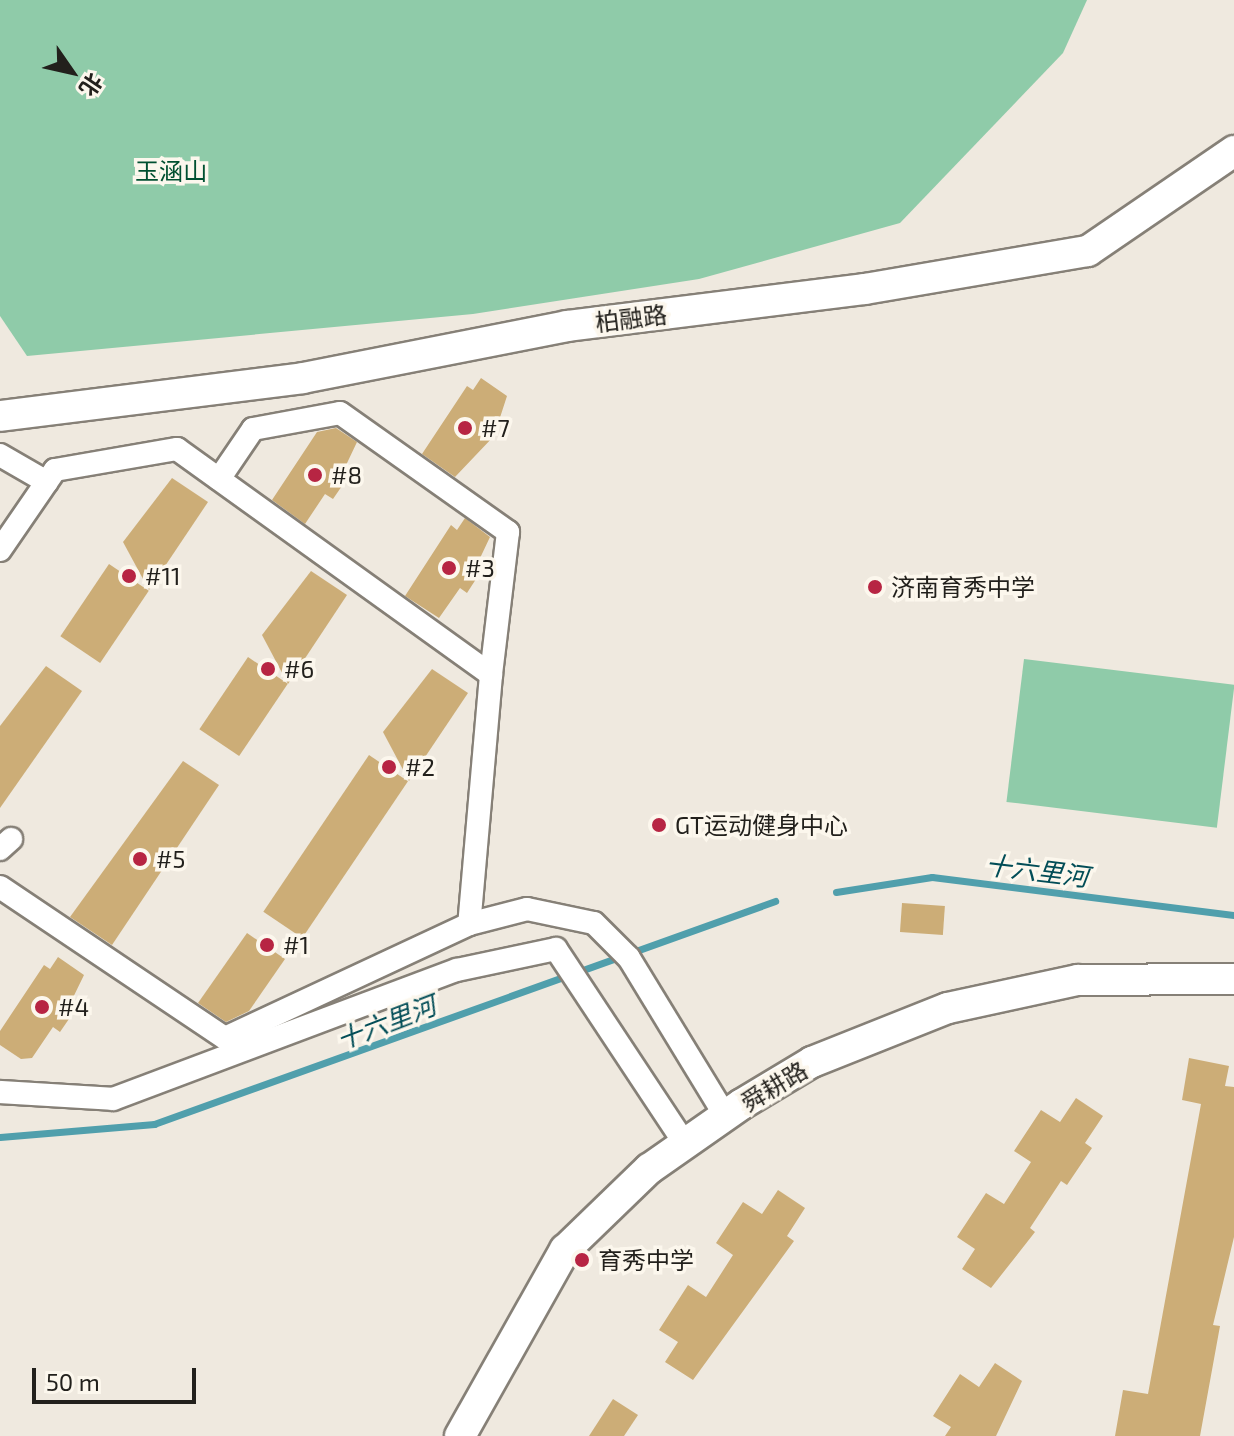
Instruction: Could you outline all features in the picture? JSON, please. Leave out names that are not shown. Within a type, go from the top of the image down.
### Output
[{"type":"street","name":"柏融路","points":[[0,416],[303,378],[567,326],[865,289],[1088,251],[1234,151]]},
{"type":"street","points":[[219,479],[253,429],[340,413],[508,532],[491,675],[469,924]]},
{"type":"street","points":[[0,550],[55,470],[177,449],[491,675]]},
{"type":"street","points":[[0,455],[47,482]]},
{"type":"street","points":[[0,887],[225,1038],[469,924],[527,909],[561,912],[594,923],[622,951],[725,1115]]},
{"type":"street","points":[[0,1092],[113,1099],[457,970],[556,949],[685,1144]]},
{"type":"street","name":"舜耕路","points":[[460,1436],[565,1250],[685,1144],[725,1115],[812,1062],[948,1008],[1078,980],[1234,979]]},
{"type":"green space","name":"玉涵山","points":[[0,0],[1087,0],[1063,53],[900,223],[699,279],[473,314],[27,356],[0,316]]},
{"type":"green space","points":[[1024,659],[1234,685],[1217,828],[1006,802]]},
{"type":"building","name":"#7","points":[[481,378],[507,396],[494,436],[455,477],[422,454],[467,386],[473,390]]},
{"type":"building","name":"#8","points":[[336,428],[357,442],[339,480],[344,483],[333,499],[325,494],[305,524],[272,500],[317,432]]},
{"type":"building","points":[[172,478],[208,502],[149,590],[123,542]]},
{"type":"building","name":"#3","points":[[465,518],[490,537],[473,573],[478,576],[467,593],[460,588],[439,618],[405,596],[451,525],[457,530]]},
{"type":"building","points":[[109,564],[149,591],[100,663],[60,636]]},
{"type":"building","points":[[311,571],[347,595],[288,684],[262,635]]},
{"type":"building","points":[[248,657],[288,684],[239,756],[199,729]]},
{"type":"building","points":[[46,666],[82,691],[0,808],[0,726]]},
{"type":"building","points":[[432,669],[468,693],[409,781],[383,732]]},
{"type":"building","points":[[369,755],[408,781],[302,938],[263,912]]},
{"type":"building","name":"#5","points":[[183,761],[219,785],[112,945],[70,917]]},
{"type":"building","points":[[902,903],[945,906],[943,935],[900,932]]},
{"type":"building","points":[[247,933],[285,959],[249,1011],[226,1022],[198,1003]]},
{"type":"building","name":"#4","points":[[58,957],[84,975],[66,1012],[71,1016],[60,1032],[53,1027],[32,1058],[21,1059],[0,1045],[0,1031],[44,965],[50,969]]},
{"type":"building","points":[[1189,1058],[1229,1066],[1225,1086],[1234,1087],[1234,1237],[1213,1325],[1220,1326],[1200,1436],[1115,1436],[1123,1390],[1148,1394],[1201,1104],[1182,1100]]},
{"type":"building","points":[[1076,1098],[1103,1116],[1085,1143],[1092,1148],[1067,1185],[1061,1181],[1030,1228],[1035,1232],[991,1288],[962,1269],[975,1249],[957,1237],[986,1193],[1004,1204],[1031,1162],[1014,1151],[1041,1110],[1060,1122]]},
{"type":"building","points":[[778,1190],[805,1208],[787,1236],[794,1241],[693,1380],[665,1362],[678,1342],[659,1330],[688,1285],[706,1297],[733,1255],[716,1243],[743,1202],[762,1214]]},
{"type":"building","points":[[995,1363],[1022,1381],[996,1436],[945,1436],[951,1427],[933,1416],[960,1374],[979,1387]]},
{"type":"building","points":[[613,1399],[638,1415],[624,1436],[589,1436]]},
{"type":"waterway","name":"十六里河","points":[[836,892],[932,877],[1234,915]]},
{"type":"waterway","name":"十六里河","points":[[0,1137],[154,1124],[775,901]]},
{"type":"place","name":"#7","points":[[465,428]]},
{"type":"place","name":"#8","points":[[315,475]]},
{"type":"place","name":"#3","points":[[449,568]]},
{"type":"place","name":"#11","points":[[129,576]]},
{"type":"place","name":"济南育秀中学","points":[[875,587]]},
{"type":"place","name":"#6","points":[[268,669]]},
{"type":"place","name":"#2","points":[[389,767]]},
{"type":"place","name":"GT运动健身中心","points":[[659,825]]},
{"type":"place","name":"#5","points":[[140,859]]},
{"type":"place","name":"#1","points":[[267,945]]},
{"type":"place","name":"#4","points":[[42,1007]]},
{"type":"place","name":"育秀中学","points":[[582,1260]]}]
